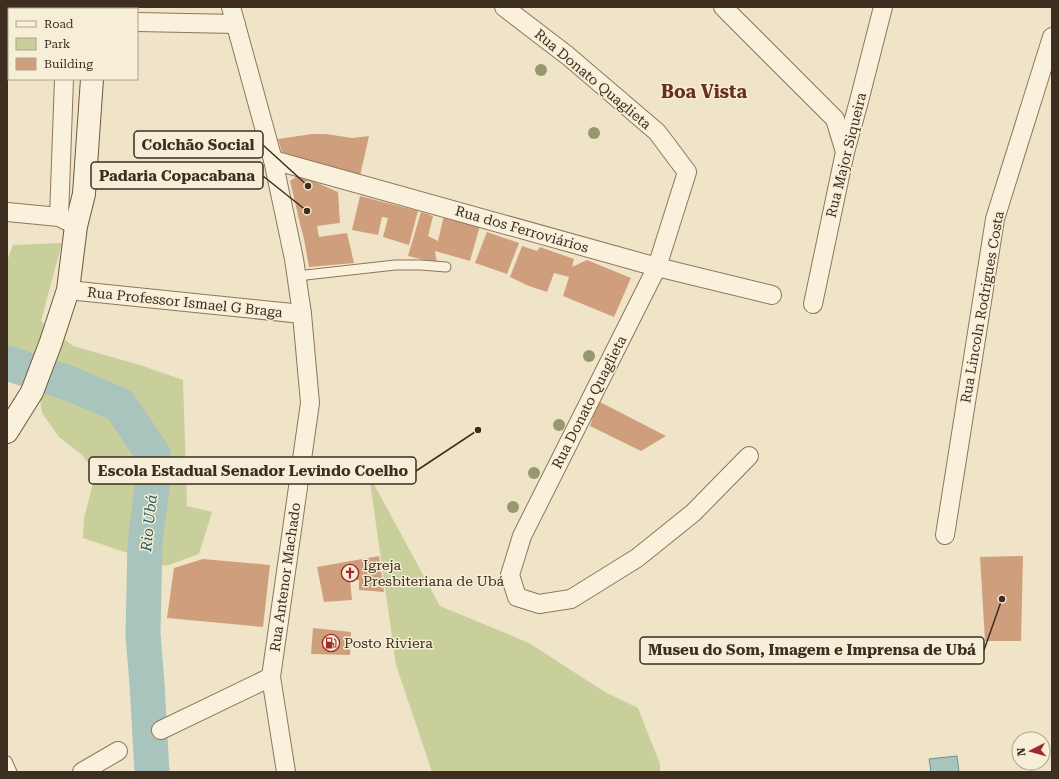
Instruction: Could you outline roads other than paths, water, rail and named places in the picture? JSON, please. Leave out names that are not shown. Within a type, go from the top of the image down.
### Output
[{"type":"main road","points":[[7,432],[32,392],[51,342],[68,290],[68,221],[84,194],[92,80]]},
{"type":"street","name":"Rua Donato Quaglieta","points":[[504,7],[568,56],[657,132],[687,172],[657,267],[522,536],[510,575],[517,597],[539,604],[571,598],[637,558],[693,513],[749,456]]},
{"type":"street","points":[[723,7],[835,119],[845,152]]},
{"type":"street","name":"Rua Major Siqueira","points":[[813,304],[845,152],[883,7]]},
{"type":"street","points":[[138,22],[234,15]]},
{"type":"street","name":"Rua Antenor Machado","points":[[234,15],[273,160],[294,259],[302,314],[310,403],[271,678],[286,772]]},
{"type":"street","name":"Rua Lincoln Rodrigues Costa","points":[[945,535],[995,219],[1052,37]]},
{"type":"street","points":[[7,212],[68,221],[64,80]]},
{"type":"street","name":"Rua dos Ferroviários","points":[[273,160],[657,267],[772,296]]},
{"type":"street","name":"Rua Professor Ismael G Braga","points":[[68,290],[302,314]]},
{"type":"street","points":[[161,730],[271,678]]},
{"type":"street","points":[[82,772],[118,752]]},
{"type":"lane","points":[[297,276],[395,265],[446,267]]},
{"type":"lane","points":[[7,761],[12,772]]},
{"type":"water","points":[[957,756],[959,772],[931,772],[929,759]]},
{"type":"waterway","name":"Rio Ubá","points":[[7,363],[71,384],[120,405],[153,454],[153,481],[145,542],[143,634],[152,772]]},
{"type":"place","name":"Colchão Social","points":[[308,186]]},
{"type":"place","name":"Padaria Copacabana","points":[[307,211]]},
{"type":"place","name":"Escola Estadual Senador Levindo Coelho","points":[[478,430]]},
{"type":"place","name":"Igreja Presbiteriana de Ubá","points":[[350,573]]},
{"type":"place","name":"Museu do Som, Imagem e Imprensa de Ubá","points":[[1002,599]]},
{"type":"place","name":"Posto Riviera","points":[[331,643]]},
{"type":"district","name":"Boa Vista","points":[[704,92]]}]
